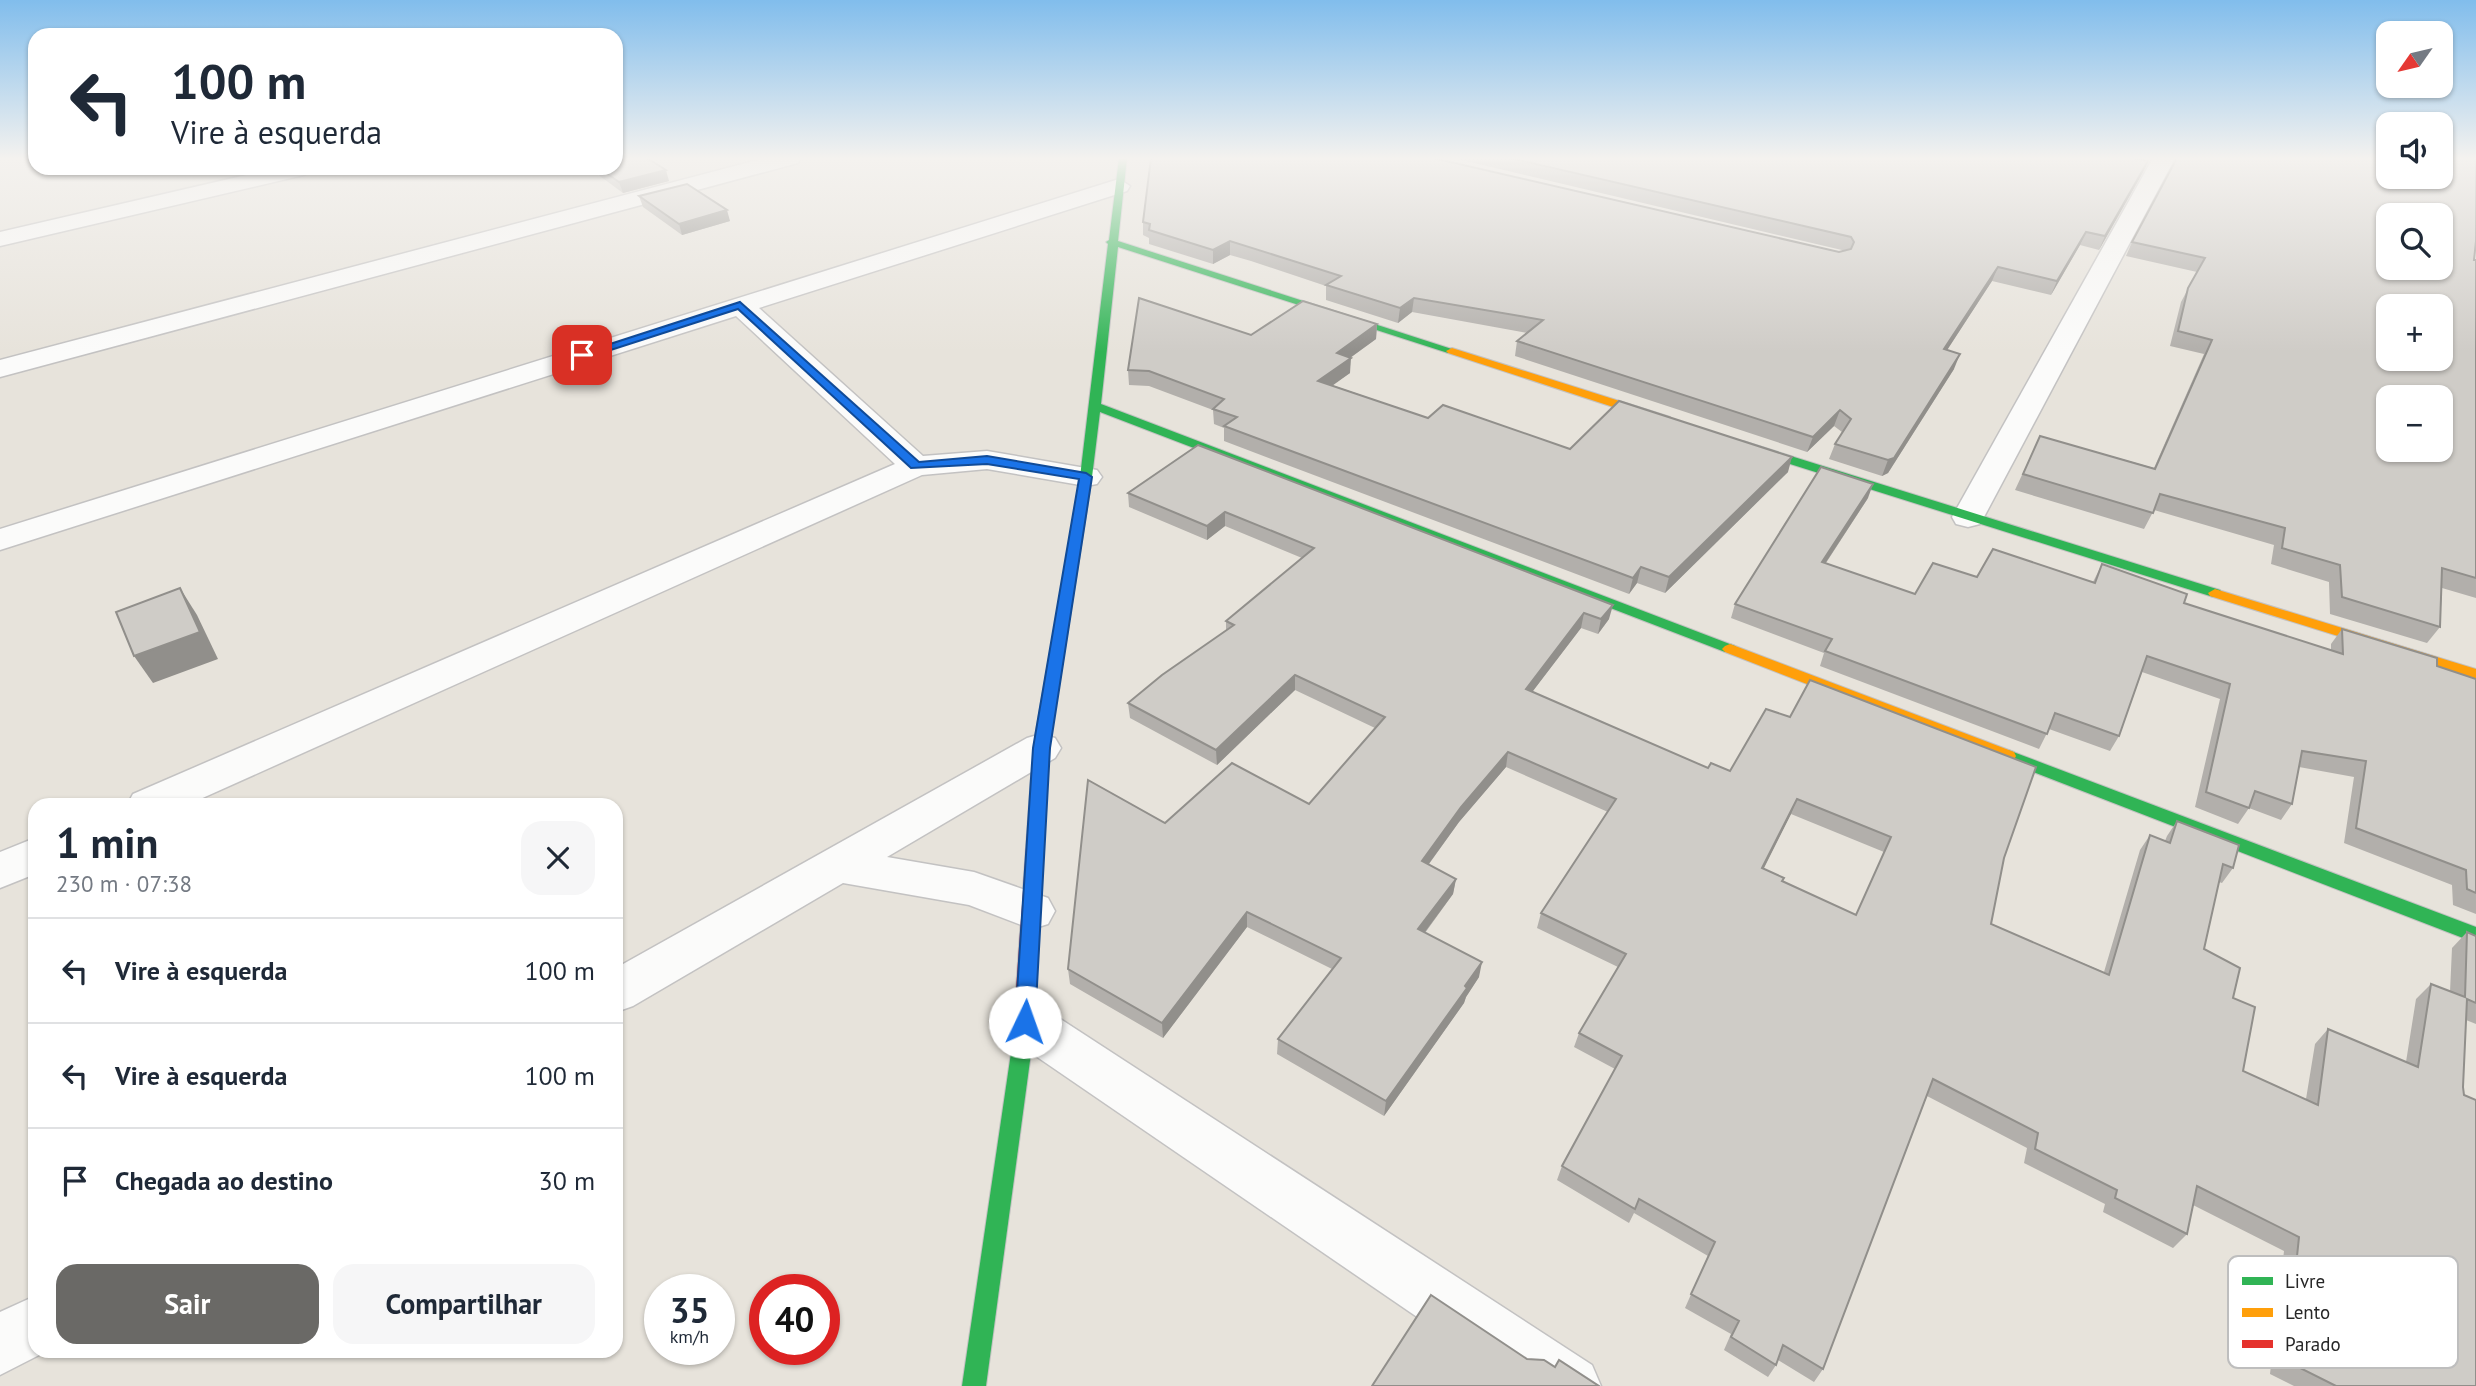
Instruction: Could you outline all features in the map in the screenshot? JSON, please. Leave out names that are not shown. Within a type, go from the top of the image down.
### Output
[{"type":"street","points":[[0,239],[70,223]]},
{"type":"street","points":[[0,369],[548,223]]},
{"type":"street","points":[[0,540],[1004,223]]},
{"type":"street","points":[[974,1386],[1025,1022],[1041,748],[1086,477],[1114,223]]},
{"type":"street","points":[[1968,517],[2122,223]]},
{"type":"street","points":[[1111,242],[1678,424]]},
{"type":"street","points":[[740,305],[916,466]]},
{"type":"street","points":[[1093,405],[2476,935]]},
{"type":"street","points":[[1731,441],[2476,674]]},
{"type":"street","points":[[164,798],[916,466],[987,460],[1086,477]]},
{"type":"street","points":[[623,988],[1041,748]]},
{"type":"street","points":[[0,871],[28,858]]},
{"type":"street","points":[[838,865],[974,889],[1032,911]]},
{"type":"street","points":[[1025,1022],[1571,1386]]},
{"type":"street","points":[[0,1345],[28,1329]]},
{"type":"building","points":[[1145,223],[1712,223],[1839,252],[1851,249],[1854,242],[1851,237],[1789,223],[2113,223],[2105,236],[2086,232],[2057,281],[1998,267],[1944,349],[1960,354],[1894,458],[1888,460],[1835,444],[1851,419],[1840,410],[1813,437],[1517,341],[1543,320],[1414,298],[1400,308],[1326,285],[1341,276],[1230,241],[1213,250],[1149,230],[1150,224]]},
{"type":"building","points":[[2142,223],[2376,223],[2376,280],[2453,280],[2453,223],[2476,223],[2476,578],[2442,568],[2440,627],[2342,597],[2340,565],[2282,548],[2285,528],[2160,494],[2153,513],[2023,474],[2040,436],[2155,469],[2212,340],[2178,331],[2188,288],[2205,258],[2132,242]]},
{"type":"building","points":[[1139,298],[1251,335],[1303,301],[1377,324],[1337,353],[1351,358],[1318,381],[1428,418],[1443,405],[1570,449],[1619,401],[1792,457],[1669,577],[1641,567],[1633,578],[1224,426],[1237,417],[1213,409],[1224,399],[1149,371],[1128,370]]},
{"type":"building","points":[[1198,445],[1613,605],[1601,619],[1584,613],[1526,689],[1708,768],[1711,763],[1730,771],[1766,709],[1790,717],[1810,680],[2036,767],[2004,858],[1991,924],[2109,975],[2150,835],[2170,843],[2177,821],[2239,845],[2233,868],[2223,864],[2204,949],[2240,968],[2233,998],[2255,1007],[2243,1071],[2318,1105],[2328,1029],[2418,1067],[2431,984],[2465,997],[2467,932],[2476,936],[2476,1003],[2467,999],[2463,1087],[2464,1095],[2476,1100],[2476,1386],[2336,1386],[2300,1368],[2458,1368],[2458,1256],[2297,1256],[2299,1237],[2197,1186],[2187,1234],[2115,1198],[2117,1190],[2035,1149],[2038,1133],[1933,1079],[1823,1369],[1783,1345],[1776,1365],[1731,1337],[1739,1321],[1691,1294],[1715,1242],[1639,1199],[1635,1209],[1562,1166],[1622,1056],[1579,1033],[1626,954],[1541,913],[1616,799],[1508,752],[1461,807],[1422,861],[1456,879],[1418,929],[1482,962],[1465,986],[1467,988],[1386,1101],[1278,1039],[1341,958],[1247,912],[1162,1023],[1068,969],[1088,780],[1165,823],[1232,763],[1309,804],[1385,717],[1295,675],[1216,750],[1128,703],[1162,675],[1234,625],[1226,621],[1314,548],[1225,512],[1207,526],[1128,493]],"holes":[[[1797,799],[1891,837],[1856,915],[1782,881],[1784,878],[1762,868]]]},
{"type":"building","points":[[1821,467],[1873,484],[1822,562],[1915,594],[1933,563],[1977,577],[1993,549],[2095,583],[2102,564],[2187,594],[2184,603],[2343,654],[2342,629],[2437,658],[2437,666],[2476,679],[2476,893],[2467,889],[2466,870],[2356,828],[2366,761],[2302,751],[2292,804],[2255,791],[2249,808],[2206,792],[2230,684],[2147,656],[2119,736],[2055,713],[2047,734],[1825,651],[1832,639],[1735,604]]},
{"type":"building","points":[[180,588],[200,632],[134,656],[116,612]]},
{"type":"building","points":[[1431,1295],[1527,1359],[1544,1360],[1555,1367],[1559,1360],[1599,1386],[1372,1386]]},
{"type":"traffic: fast","points":[[1061,629],[1086,477],[1115,223]]},
{"type":"traffic: fast","points":[[1111,242],[1452,351]]},
{"type":"traffic: fast","points":[[1093,405],[1730,649]]},
{"type":"traffic: fast","points":[[1743,445],[2215,593]]},
{"type":"traffic: fast","points":[[2008,756],[2476,935]]},
{"type":"traffic: fast","points":[[974,1386],[1022,1046]]},
{"type":"traffic: slow","points":[[1452,351],[1666,420]]},
{"type":"traffic: slow","points":[[2215,593],[2476,674]]},
{"type":"traffic: slow","points":[[1730,649],[2008,756]]},
{"type":"traffic: jam","points":[[1022,1046],[1041,748],[1061,629]]},
{"type":"route","points":[[582,355],[740,305],[916,466],[987,460],[1086,477],[1041,748],[1025,1022]]}]
